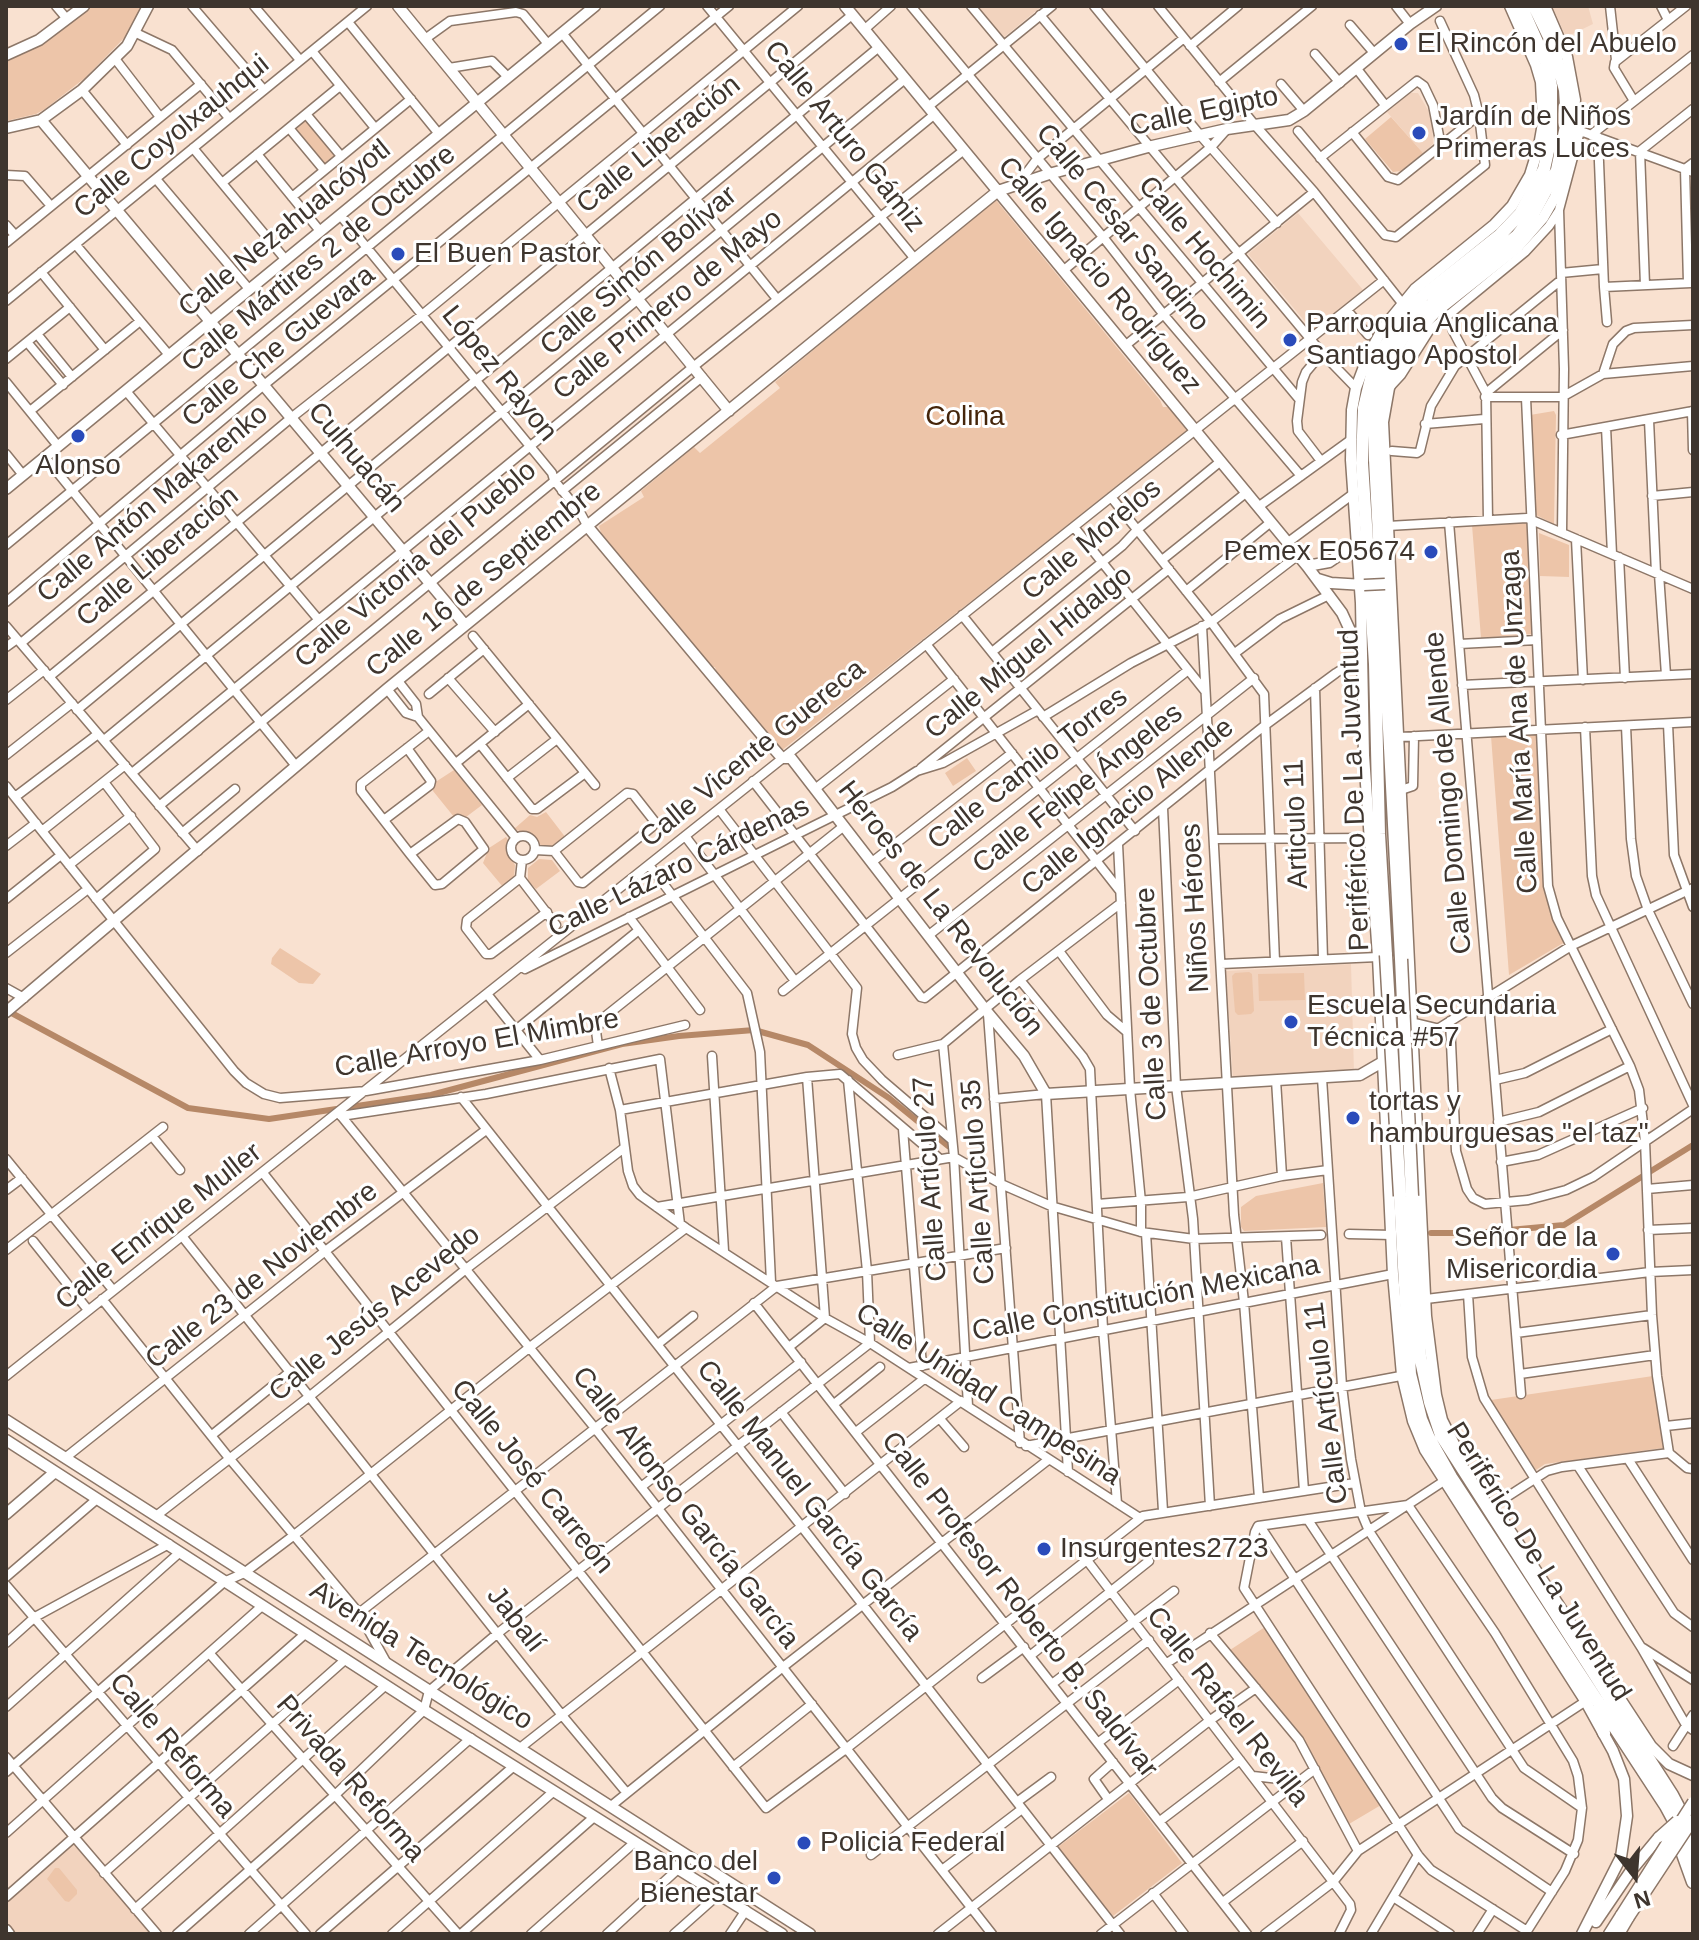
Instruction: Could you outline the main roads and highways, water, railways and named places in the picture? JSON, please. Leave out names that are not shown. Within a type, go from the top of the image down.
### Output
[{"type":"highway","name":"Periférico De La Juventud","points":[[1534,6],[1561,70],[1567,121],[1557,170],[1531,218],[1414,321],[1386,364],[1375,412],[1401,959],[1406,1375],[1429,1438],[1591,1699],[1693,1835]]},
{"type":"highway","name":"Periférico De La Juventud","points":[[1516,7],[1546,62],[1553,113],[1544,169],[1532,195],[1503,241],[1424,295],[1406,313],[1375,362],[1364,408],[1362,463],[1375,664],[1375,836],[1382,956],[1420,1348],[1430,1402],[1441,1435],[1559,1619],[1669,1801],[1693,1856]]},
{"type":"highway","points":[[1397,840],[1401,793]]},
{"type":"highway","points":[[1373,871],[1375,836]]},
{"type":"highway","points":[[1420,1348],[1426,1316]]},
{"type":"highway","points":[[1447,1485],[1474,1511]]},
{"type":"highway","points":[[1559,1619],[1572,1625]]},
{"type":"highway","points":[[1591,1699],[1604,1733]]},
{"type":"highway","points":[[1669,1801],[1693,1822]]},
{"type":"highway","points":[[1669,1801],[1693,1882]]},
{"type":"main road","points":[[6,55],[39,40],[84,6]]},
{"type":"main road","points":[[6,128],[41,120],[82,90],[116,60],[136,33],[148,6]]},
{"type":"main road","points":[[398,6],[729,411]]},
{"type":"main road","name":"Calle Nezahualcóyotl","points":[[6,489],[562,33],[580,10],[595,6]]},
{"type":"main road","name":"Periférico De La Juventud","points":[[1545,6],[1572,76],[1577,130],[1555,197],[1543,218],[1517,248],[1436,312],[1420,337],[1401,358],[1389,388],[1383,422],[1388,584],[1399,737],[1413,1075],[1430,1367],[1442,1420],[1455,1447],[1493,1506],[1626,1710],[1660,1756],[1674,1767],[1693,1775]]},
{"type":"main road","name":"Calle Egipto","points":[[998,191],[1148,147],[1254,124],[1283,122],[1304,111],[1433,7]]},
{"type":"main road","points":[[1375,836],[1364,755],[1362,585],[1353,494],[1352,439],[1356,388],[1376,342],[1402,303],[1494,225],[1512,206],[1530,175],[1543,123],[1541,82],[1516,7]]},
{"type":"main road","name":"Calle Ignacio Rodríguez","points":[[848,10],[1307,566],[1349,626],[1362,659]]},
{"type":"main road","name":"Culhuacán","points":[[41,120],[465,625]]},
{"type":"main road","name":"Calle 16 de Septiembre","points":[[6,1012],[387,689],[998,191]]},
{"type":"main road","name":"Heroes de La Revolución","points":[[588,527],[782,758],[791,758],[1024,1056],[1050,1094],[1364,1074]]},
{"type":"main road","points":[[1307,566],[1339,557],[1357,543]]},
{"type":"main road","points":[[1316,578],[1331,583],[1388,584]]},
{"type":"main road","points":[[1373,871],[1382,956],[1383,1062],[1393,1274],[1406,1375],[1420,1440],[1591,1699]]},
{"type":"main road","points":[[1382,1029],[1395,1033],[1411,1025],[1436,1029]]},
{"type":"main road","points":[[1364,1074],[1412,1045]]},
{"type":"main road","points":[[1384,1081],[1398,1072],[1413,1075]]},
{"type":"main road","points":[[1364,1074],[1384,1081]]},
{"type":"main road","name":"Avenida Tecnológico","points":[[6,1420],[810,1934]]},
{"type":"main road","name":"Avenida Tecnológico","points":[[6,1440],[424,1710],[782,1934]]},
{"type":"main road","points":[[6,1514],[55,1472]]},
{"type":"main road","name":"Periférico De La Juventud","points":[[1585,1934],[1616,1869],[1625,1831],[1627,1803],[1624,1779],[1604,1733]]},
{"type":"main road","points":[[1619,1934],[1625,1916],[1693,1802]]},
{"type":"main road","points":[[1585,1934],[1659,1837],[1693,1813]]},
{"type":"main road","points":[[1609,1934],[1693,1822]]},
{"type":"waterway","points":[[6,1010],[188,1108],[269,1119],[431,1095],[622,1044],[754,1030],[808,1045],[889,1098],[948,1146]]},
{"type":"waterway","points":[[1431,1233],[1476,1233],[1564,1225],[1693,1145]]},
{"type":"place","name":"El Rincón del Abuelo","points":[[1401,44]]},
{"type":"place","name":"Jardín de Niños Primeras Luces","points":[[1419,133]]},
{"type":"place","name":"El Buen Pastor","points":[[398,254]]},
{"type":"place","name":"Parroquia Anglicana Santiago Apostol","points":[[1290,340]]},
{"type":"place","name":"Alonso","points":[[78,436]]},
{"type":"place","name":"Pemex E05674","points":[[1431,552]]},
{"type":"place","name":"Escuela Secundaria Técnica #57","points":[[1291,1022]]},
{"type":"place","name":"tortas y hamburguesas \"el taz\"","points":[[1353,1118]]},
{"type":"place","name":"Señor de la Misericordia","points":[[1613,1254]]},
{"type":"place","name":"Insurgentes2723","points":[[1044,1549]]},
{"type":"place","name":"Policia Federal","points":[[804,1843]]},
{"type":"place","name":"Banco del Bienestar","points":[[774,1878]]},
{"type":"park label","name":"Colina","points":[[965,417]]}]
